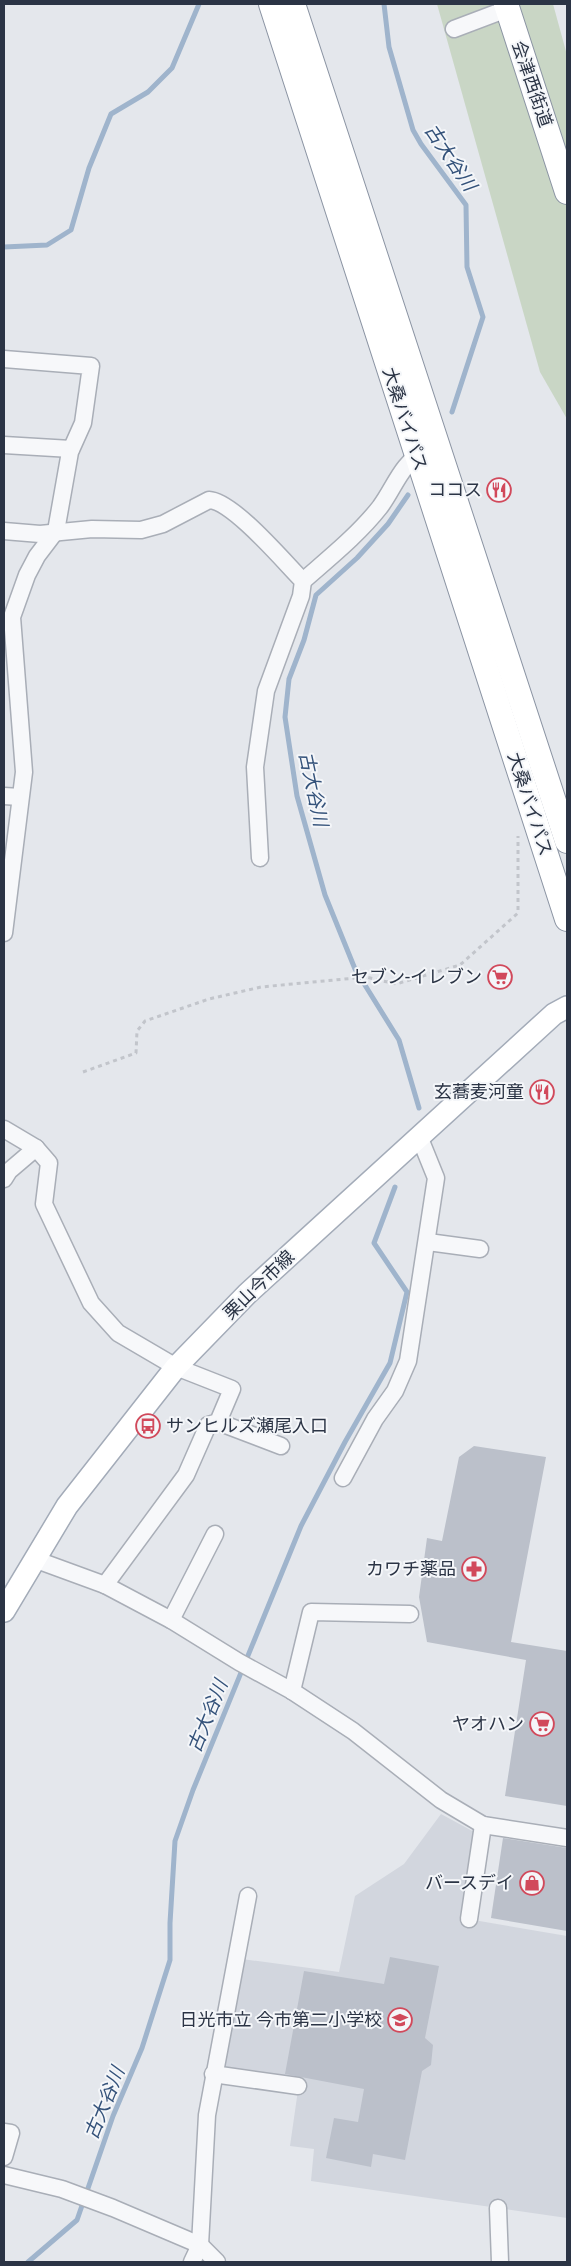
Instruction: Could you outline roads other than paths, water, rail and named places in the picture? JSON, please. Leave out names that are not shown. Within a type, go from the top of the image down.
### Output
[{"type":"highway","name":"大桑バイパス","points":[[271,4],[426,450],[567,842]]},
{"type":"highway","name":"大桑バイパス","points":[[293,4],[534,815],[567,919]]},
{"type":"highway","name":"会津西街道","points":[[506,7],[567,192]]},
{"type":"main road","name":"栗山今市線","points":[[4,1611],[67,1506],[176,1367],[247,1294],[554,1014],[567,1007]]},
{"type":"street","points":[[454,29],[506,7]]},
{"type":"street","points":[[4,359],[92,366],[82,423],[71,449],[55,532],[37,556],[8,617],[11,704],[24,772],[4,929]]},
{"type":"street","points":[[4,445],[71,449]]},
{"type":"street","points":[[260,858],[256,767],[266,690],[301,596],[303,581],[340,549],[380,507],[400,473],[426,450]]},
{"type":"street","points":[[4,531],[40,534],[92,529],[141,530],[163,524],[209,500],[217,501],[245,522],[303,581]]},
{"type":"street","points":[[4,796],[20,797]]},
{"type":"street","points":[[4,1130],[36,1148],[49,1162],[44,1204],[91,1303],[118,1333],[176,1367],[232,1389],[218,1422]]},
{"type":"street","points":[[344,1478],[375,1419],[394,1391],[408,1361],[418,1302],[421,1269],[428,1242],[436,1178],[419,1136]]},
{"type":"street","points":[[4,1179],[9,1171],[36,1148]]},
{"type":"street","points":[[428,1242],[480,1249]]},
{"type":"street","points":[[104,1585],[186,1475],[208,1425],[218,1422],[281,1446]]},
{"type":"street","points":[[171,1620],[216,1534]]},
{"type":"street","points":[[34,1559],[104,1585],[171,1620],[246,1666],[292,1690],[353,1731],[441,1800],[483,1825],[567,1838]]},
{"type":"street","points":[[292,1690],[311,1612],[410,1614]]},
{"type":"street","points":[[469,1919],[483,1825]]},
{"type":"street","points":[[192,2262],[200,2244],[207,2115],[213,2074],[248,1896]]},
{"type":"street","points":[[213,2074],[298,2086]]},
{"type":"street","points":[[4,2132],[11,2134],[4,2157]]},
{"type":"street","points":[[4,2175],[87,2198],[200,2244],[217,2262]]},
{"type":"street","points":[[498,2208],[500,2262]]},
{"type":"waterway","points":[[4,247],[47,245],[71,230],[89,168],[111,114],[148,92],[172,68],[199,4]]},
{"type":"waterway","name":"古大谷川","points":[[384,4],[389,47],[413,130],[421,144],[466,205],[467,267],[483,317],[452,412]]},
{"type":"waterway","name":"古大谷川","points":[[408,495],[388,524],[357,558],[316,595],[304,640],[289,679],[285,717],[297,796],[325,895],[355,969],[399,1040],[419,1108]]},
{"type":"waterway","name":"古大谷川","points":[[28,2262],[77,2220],[113,2116],[142,2048],[170,1960],[170,1923],[175,1841],[193,1790],[301,1526],[345,1442],[390,1363],[407,1292],[374,1243],[395,1187]]},
{"type":"place","name":"ココス","points":[[499,490]]},
{"type":"place","name":"セブン-イレブン","points":[[500,977]]},
{"type":"place","name":"玄蕎麦河童","points":[[542,1092]]},
{"type":"place","name":"サンヒルズ瀬尾入口","points":[[148,1426]]},
{"type":"place","name":"カワチ薬品","points":[[474,1569]]},
{"type":"place","name":"ヤオハン","points":[[542,1724]]},
{"type":"place","name":"バースデイ","points":[[532,1883]]},
{"type":"place","name":"日光市立 今市第二小学校","points":[[400,2020]]}]
